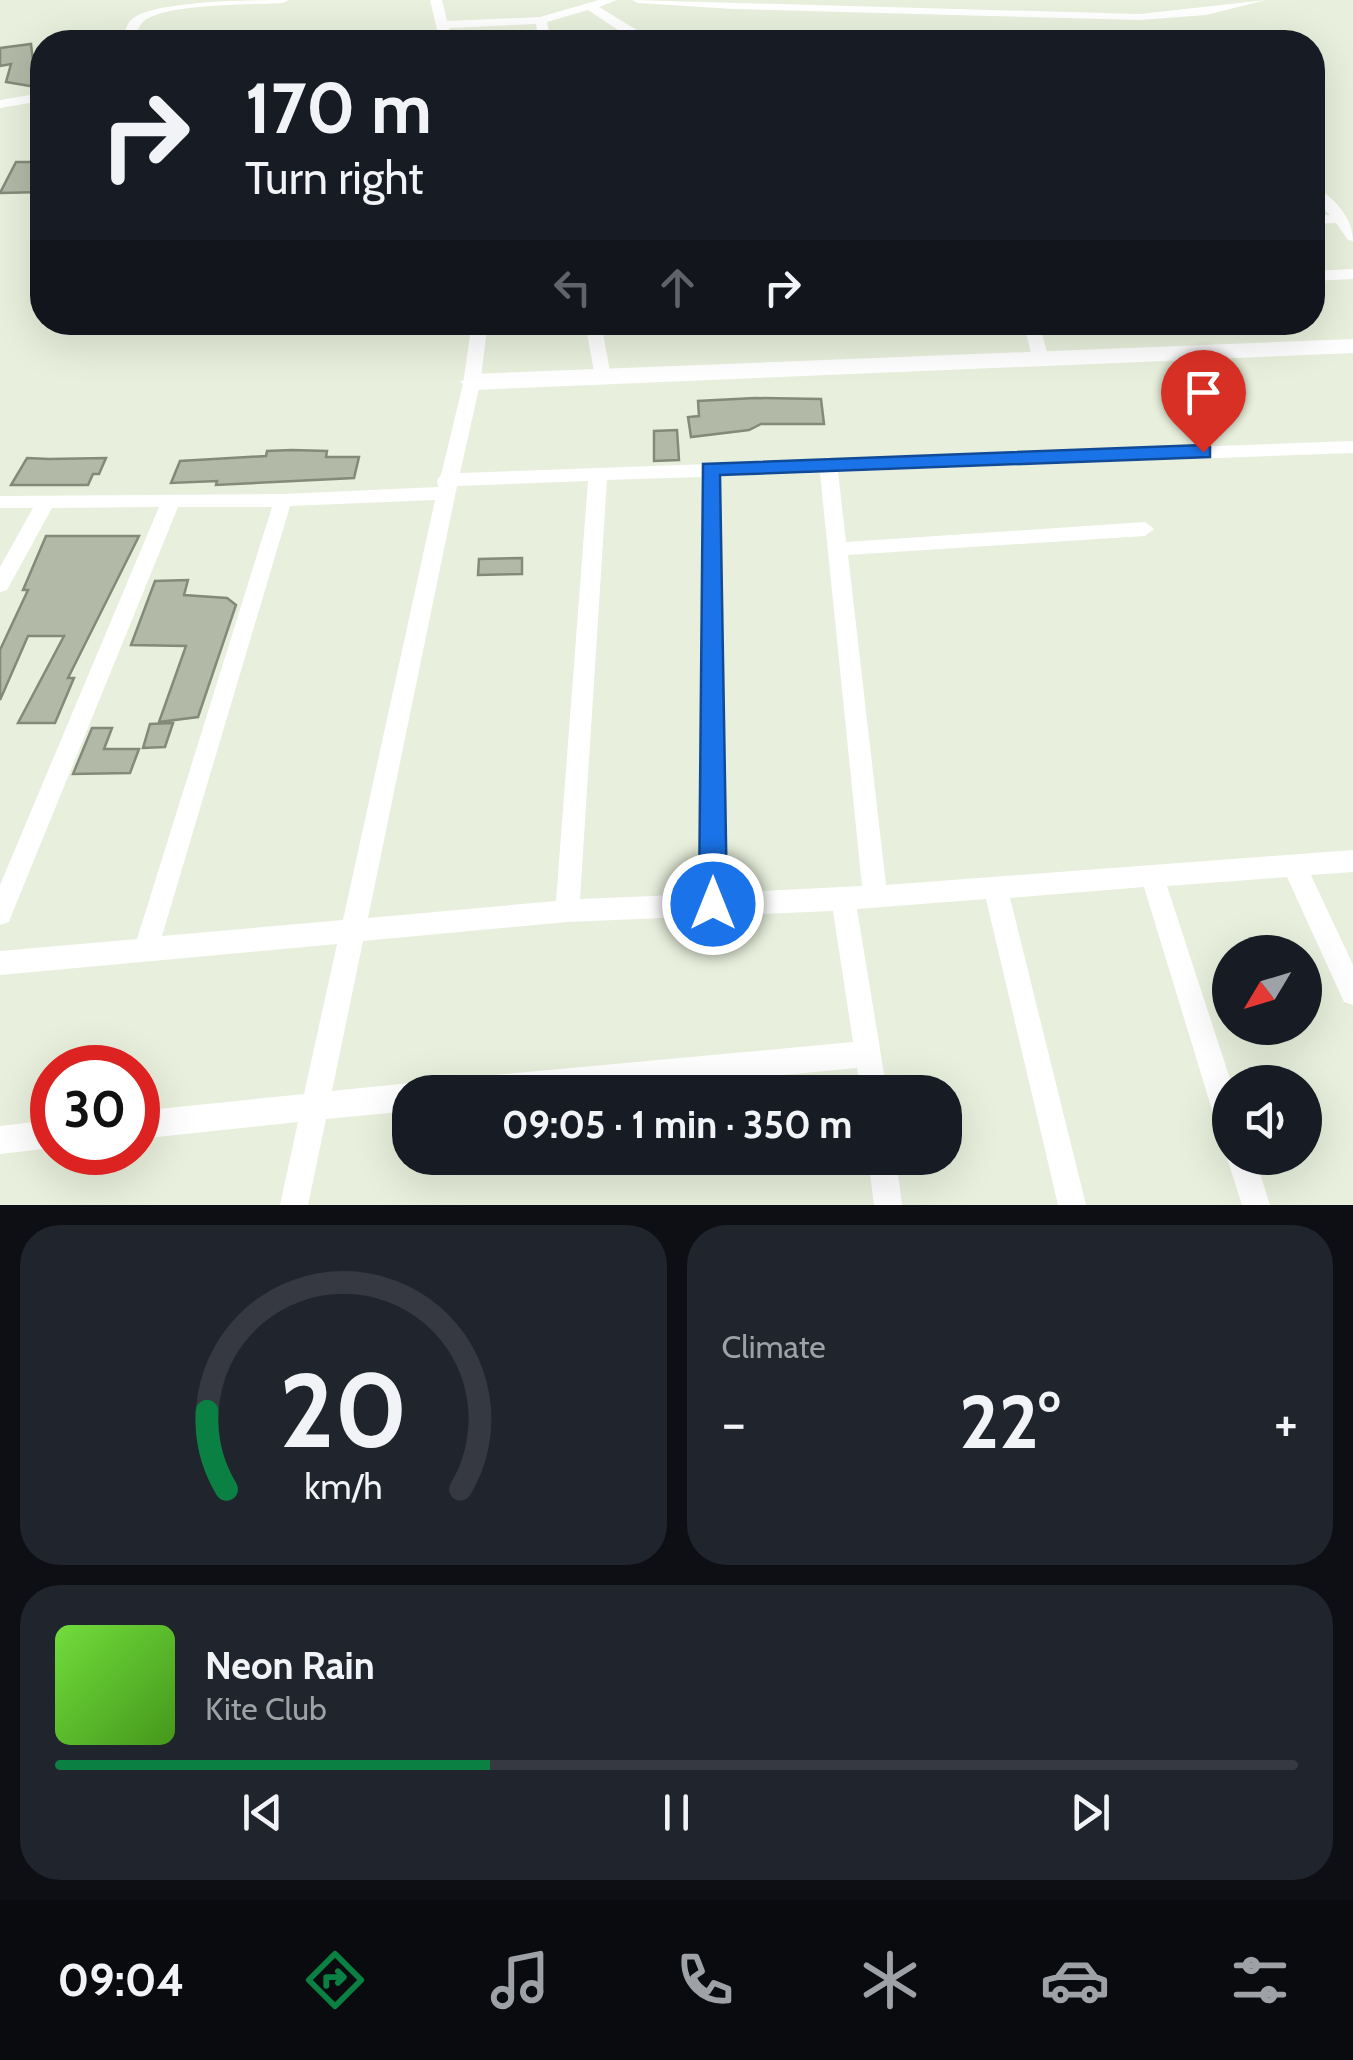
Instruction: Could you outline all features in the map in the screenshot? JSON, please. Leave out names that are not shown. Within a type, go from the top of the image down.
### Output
[{"type":"street","points":[[132,30],[135,22],[147,14],[186,5],[283,0]]},
{"type":"street","points":[[436,0],[443,30]]},
{"type":"street","points":[[442,25],[540,20],[611,0]]},
{"type":"street","points":[[638,0],[992,6],[1164,16],[1260,0]]},
{"type":"street","points":[[1145,0],[1164,16]]},
{"type":"street","points":[[589,6],[626,30]]},
{"type":"street","points":[[540,20],[542,30]]},
{"type":"street","points":[[0,104],[30,98]]},
{"type":"street","points":[[1325,197],[1353,209]]},
{"type":"street","points":[[1325,202],[1353,236]]},
{"type":"street","points":[[1325,220],[1339,219]]},
{"type":"street","points":[[1325,275],[1353,274]]},
{"type":"street","points":[[294,1205],[355,932],[445,486],[474,382],[479,335]]},
{"type":"street","points":[[595,335],[602,377]]},
{"type":"street","points":[[1034,335],[1041,360]]},
{"type":"street","points":[[474,382],[1353,346]]},
{"type":"street","points":[[0,502],[283,500],[710,468],[1353,447]]},
{"type":"street","points":[[828,463],[875,896]]},
{"type":"street","points":[[710,468],[713,904]]},
{"type":"street","points":[[567,911],[598,474]]},
{"type":"street","points":[[0,585],[47,500]]},
{"type":"street","points":[[146,949],[283,500]]},
{"type":"street","points":[[0,914],[171,502]]},
{"type":"street","points":[[838,549],[1145,529]]},
{"type":"street","points":[[0,963],[567,911],[842,899],[1353,861]]},
{"type":"street","points":[[1294,865],[1353,993]]},
{"type":"street","points":[[1153,878],[1212,1066]]},
{"type":"street","points":[[996,889],[1072,1205]]},
{"type":"street","points":[[842,899],[872,1075]]},
{"type":"street","points":[[644,1075],[869,1054]]},
{"type":"street","points":[[160,1124],[392,1100]]},
{"type":"street","points":[[0,1140],[30,1137]]},
{"type":"street","points":[[884,1175],[888,1205]]},
{"type":"street","points":[[1246,1175],[1256,1205]]},
{"type":"building","points":[[30,44],[30,86],[6,82],[11,64],[0,66],[0,48]]},
{"type":"building","points":[[16,162],[30,162],[30,192],[0,193]]},
{"type":"building","points":[[821,399],[824,424],[761,424],[749,430],[691,437],[688,417],[699,416],[698,401]]},
{"type":"building","points":[[677,430],[679,460],[654,461],[654,431]]},
{"type":"building","points":[[267,451],[327,451],[326,457],[359,457],[354,478],[216,485],[217,481],[171,483],[180,461],[266,456]]},
{"type":"building","points":[[27,458],[106,458],[99,474],[93,474],[88,485],[11,485]]},
{"type":"building","points":[[46,536],[139,536],[68,678],[74,678],[55,723],[18,723],[64,636],[28,636],[0,700],[0,650],[28,590],[23,590]]},
{"type":"building","points":[[522,558],[522,574],[478,575],[479,559]]},
{"type":"building","points":[[188,580],[184,595],[227,598],[236,605],[198,717],[159,722],[186,646],[131,645],[155,581]]},
{"type":"building","points":[[173,723],[165,747],[143,748],[150,724]]},
{"type":"building","points":[[92,728],[112,728],[104,749],[139,749],[130,773],[73,774]]},
{"type":"route","points":[[713,904],[710,468],[1203,452]]}]
